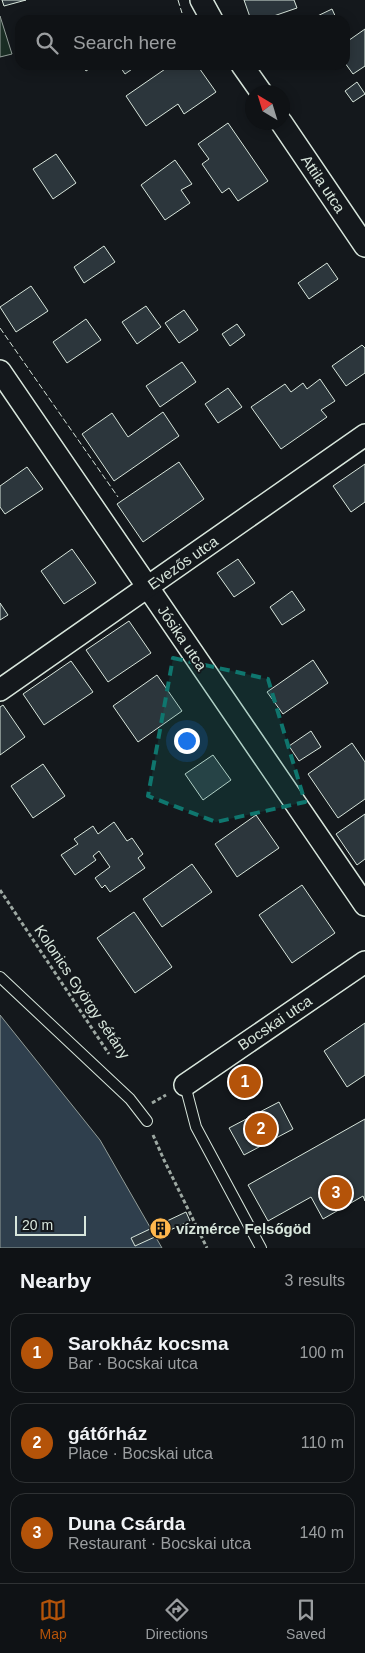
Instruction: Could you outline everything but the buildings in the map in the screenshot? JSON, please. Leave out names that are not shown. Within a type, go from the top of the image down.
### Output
[{"type":"street","points":[[201,0],[209,15]]},
{"type":"street","points":[[246,70],[256,85]]},
{"type":"street","name":"Attila utca","points":[[286,130],[365,246]]},
{"type":"street","name":"Jósika utca","points":[[0,371],[365,905]]},
{"type":"street","name":"Evezős utca","points":[[0,690],[365,434]]},
{"type":"street","name":"Bocskai utca","points":[[184,1085],[365,962]]},
{"type":"lane","points":[[0,977],[130,1100],[147,1121]]},
{"type":"lane","points":[[184,1085],[196,1127],[261,1248]]},
{"type":"path","name":"Kolonics György sétány","points":[[0,890],[114,1061]]},
{"type":"path","points":[[184,1085],[148,1105],[146,1112],[147,1121],[207,1248]]},
{"type":"highlighted area","points":[[173,658],[268,679],[305,802],[216,822],[148,796]]},
{"type":"green space","points":[[0,16],[12,54],[0,57]]},
{"type":"water","points":[[0,1015],[100,1140],[162,1248],[0,1248]]},
{"type":"fence","points":[[178,0],[182,13]]},
{"type":"fence","points":[[0,328],[118,497]]},
{"type":"place","name":"Sarokház kocsma","points":[[245,1082]]},
{"type":"place","name":"gátőrház","points":[[261,1129]]},
{"type":"place","name":"Duna Csárda","points":[[336,1193]]},
{"type":"place","name":"vízmérce Felsőgöd","points":[[160,1229]]}]
